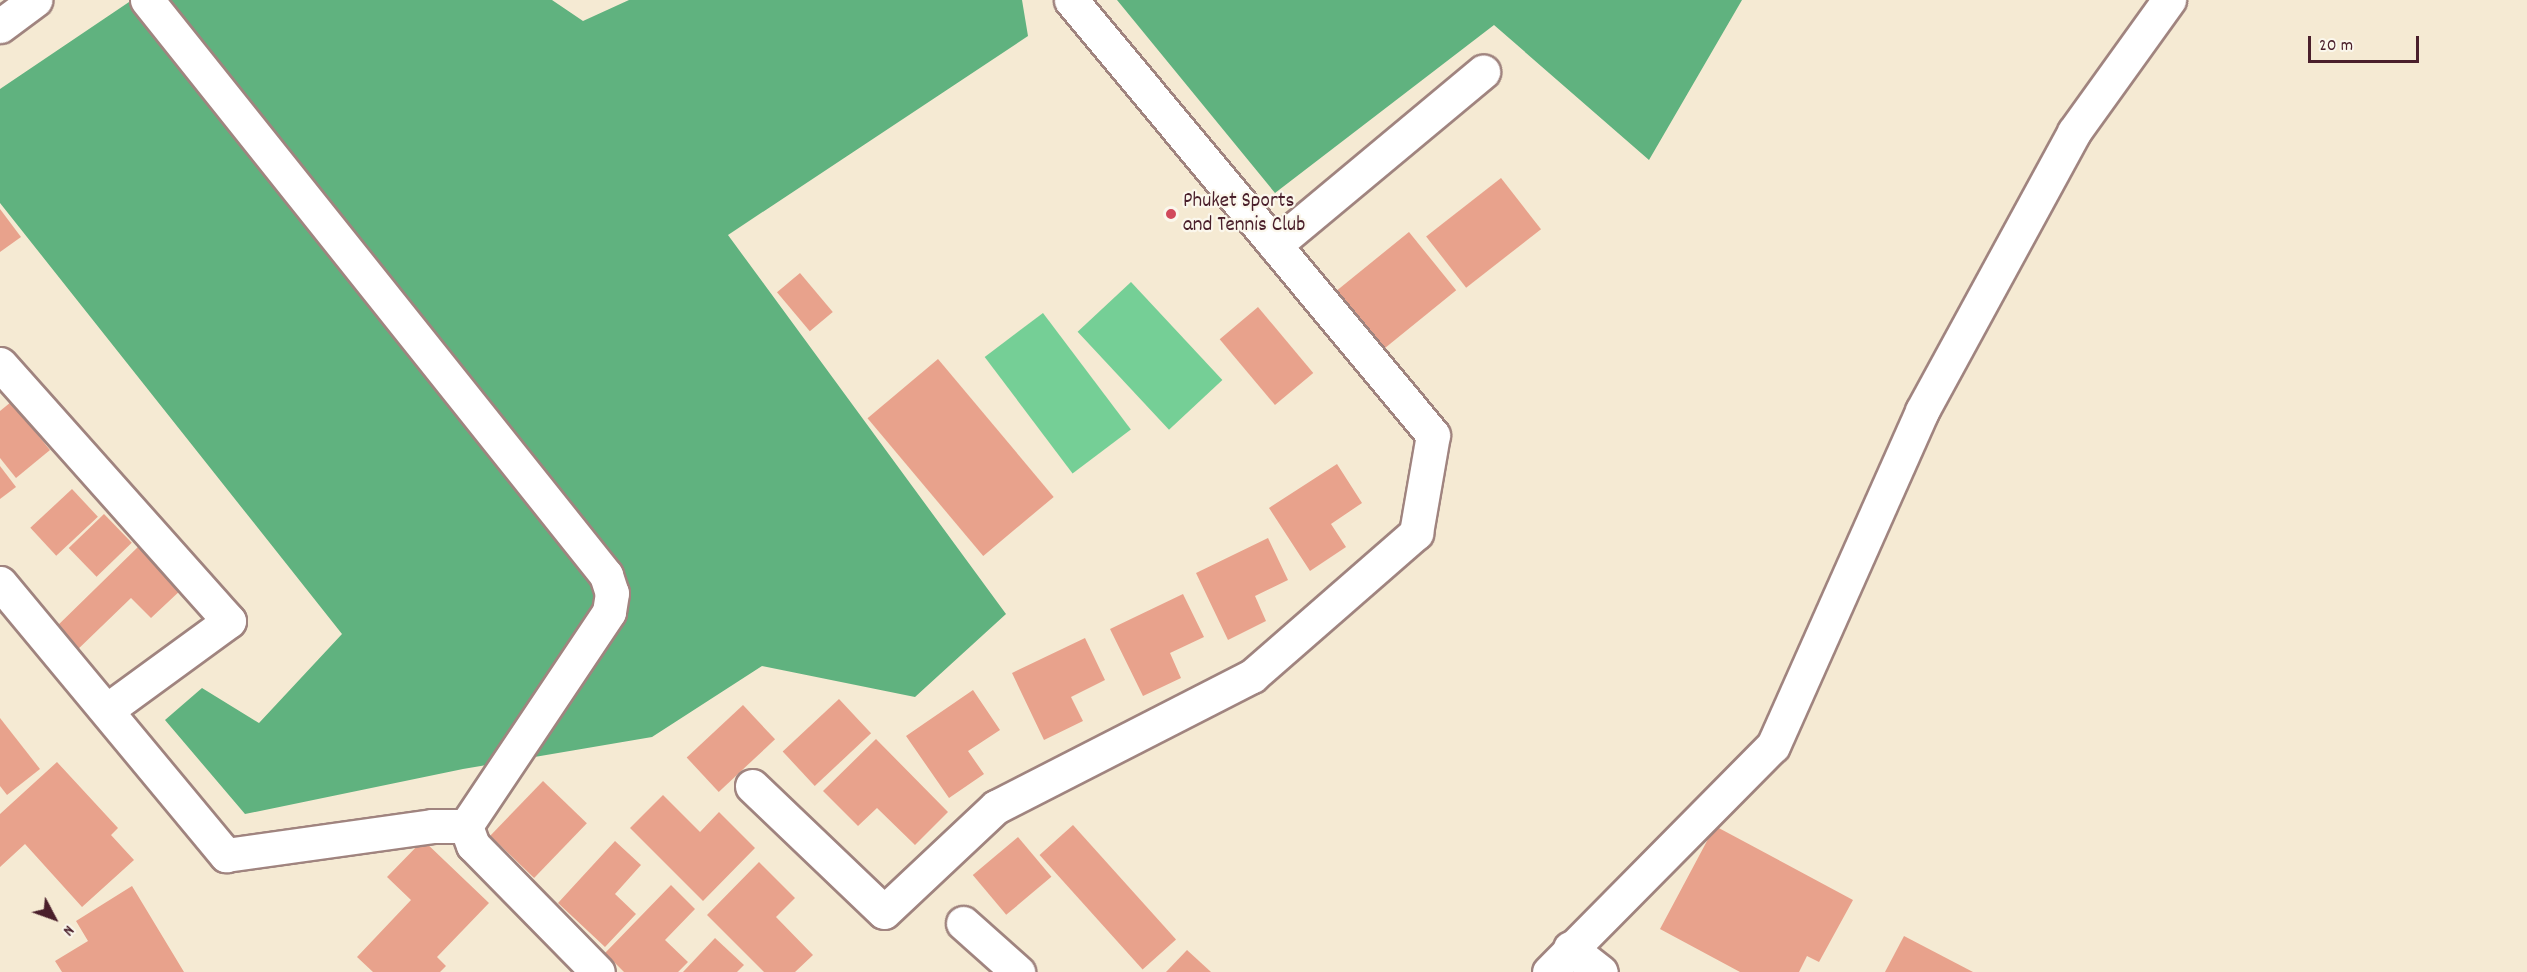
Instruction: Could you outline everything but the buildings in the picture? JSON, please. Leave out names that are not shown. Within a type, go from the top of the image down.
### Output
[{"type":"street","points":[[0,26],[35,0]]},
{"type":"street","points":[[147,0],[606,575],[612,593],[609,612],[466,826]]},
{"type":"street","points":[[752,786],[884,912],[996,807],[1252,676],[1416,533],[1433,435],[1071,0]]},
{"type":"street","points":[[1601,972],[1559,960],[1773,746],[1922,411],[2074,132],[2169,0]]},
{"type":"street","points":[[1275,244],[1483,72]]},
{"type":"street","points":[[0,364],[229,621],[107,710]]},
{"type":"street","points":[[0,583],[226,855],[432,826],[466,826]]},
{"type":"street","points":[[466,826],[473,845],[598,972]]},
{"type":"street","points":[[963,923],[1018,972]]},
{"type":"green space","points":[[132,0],[552,0],[583,21],[629,0],[1022,0],[1028,36],[728,235],[1006,614],[915,697],[762,666],[652,737],[463,769],[245,814],[165,720],[202,688],[259,723],[342,634],[0,203],[0,89]]},
{"type":"green space","points":[[1117,0],[1742,0],[1649,160],[1494,25],[1275,193]]},
{"type":"green space","points":[[1131,282],[1222,380],[1169,430],[1078,332]]},
{"type":"green space","points":[[1043,313],[1131,430],[1073,474],[985,357]]},
{"type":"place","name":"Phuket Sports and Tennis Club","points":[[1171,214]]}]
